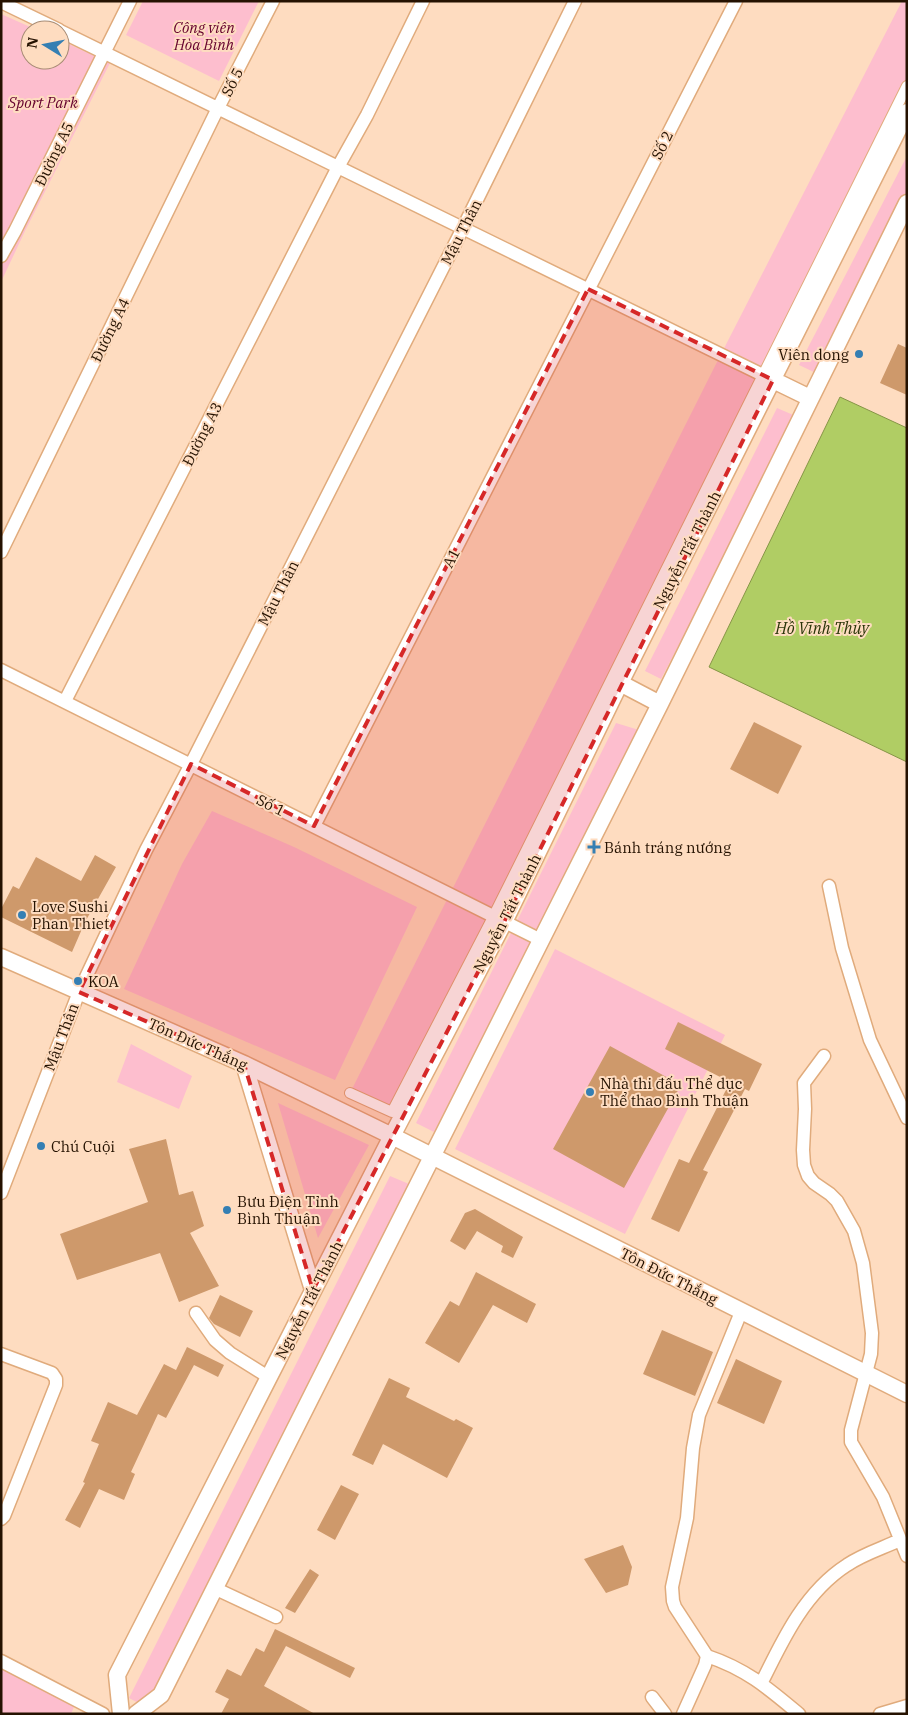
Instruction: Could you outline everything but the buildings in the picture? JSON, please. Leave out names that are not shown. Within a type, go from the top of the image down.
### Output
[{"type":"street","name":"Đường A5","points":[[1,256],[130,1]]},
{"type":"street","name":"Số 5","points":[[218,108],[273,1]]},
{"type":"street","name":"Đường A3","points":[[65,701],[338,167],[367,115],[423,1]]},
{"type":"street","name":"Mậu Thân","points":[[1,1193],[78,992],[146,850],[463,228],[574,1]]},
{"type":"street","name":"Số 2","points":[[588,289],[736,1]]},
{"type":"street","points":[[1,2],[38,20]]},
{"type":"street","points":[[70,35],[810,398]]},
{"type":"street","points":[[350,1093],[392,1112],[499,919],[768,378],[907,86]]},
{"type":"street","name":"Đường A4","points":[[1,552],[218,108]]},
{"type":"street","name":"Nguyễn Tất Thành","points":[[121,1714],[117,1675],[270,1378],[499,919],[620,683],[768,378],[907,112]]},
{"type":"street","points":[[136,1714],[161,1695],[660,704],[907,203]]},
{"type":"street","name":"A1","points":[[314,826],[588,289]]},
{"type":"street","name":"Số 1","points":[[1,670],[541,940]]},
{"type":"street","points":[[620,683],[660,704]]},
{"type":"street","points":[[828,886],[842,948],[870,1040],[907,1118]]},
{"type":"street","name":"Tôn Đức Thắng","points":[[1,957],[244,1064],[907,1394]]},
{"type":"street","points":[[824,1056],[804,1083],[804,1165],[808,1176],[814,1183],[837,1201],[851,1223],[858,1241],[867,1286],[872,1332],[871,1354],[851,1430],[850,1442],[883,1497],[907,1556]]},
{"type":"street","points":[[244,1064],[313,1290]]},
{"type":"street","points":[[741,1312],[699,1415],[693,1448],[687,1518],[672,1593],[675,1607],[706,1656],[728,1664],[762,1682],[800,1714]]},
{"type":"street","points":[[196,1313],[215,1340],[230,1353],[270,1378]]},
{"type":"street","points":[[1,1354],[52,1373],[56,1378],[56,1385],[4,1516],[1,1519]]},
{"type":"street","points":[[762,1682],[792,1624],[804,1606],[825,1584],[852,1562],[900,1540]]},
{"type":"street","points":[[214,1588],[276,1617]]},
{"type":"street","points":[[683,1714],[705,1665],[706,1656]]},
{"type":"street","points":[[1,1661],[103,1714]]},
{"type":"street","points":[[652,1697],[665,1714]]},
{"type":"street","points":[[884,1713],[907,1706]]},
{"type":"highlighted area","points":[[588,289],[773,380],[504,922],[313,1290],[244,1064],[79,992],[191,764],[314,826]]},
{"type":"green space","name":"Công viên Hòa Bình","points":[[143,1],[259,1],[219,81],[126,35]]},
{"type":"green space","points":[[902,1],[907,1],[907,86],[392,1112],[350,1093],[715,366]]},
{"type":"green space","name":"Sport Park","points":[[1,14],[20,22],[20,70],[70,70],[70,45],[110,63],[1,282]]},
{"type":"green space","points":[[907,156],[907,198],[818,374],[799,365]]},
{"type":"green space","points":[[777,408],[798,417],[661,679],[645,671]]},
{"type":"green space","points":[[616,723],[639,730],[434,1132],[416,1123]]},
{"type":"green space","points":[[212,811],[294,847],[417,907],[335,1080],[124,989],[182,864]]},
{"type":"green space","name":"Nhà thi đấu Thể dục Thể thao Bình Thuận","points":[[555,949],[725,1035],[625,1234],[455,1149]]},
{"type":"green space","points":[[131,1044],[192,1076],[179,1109],[117,1082]]},
{"type":"green space","points":[[278,1103],[369,1145],[318,1238]]},
{"type":"green space","points":[[390,1176],[409,1184],[148,1708],[129,1698]]},
{"type":"green space","points":[[1,1658],[79,1695],[71,1714],[1,1714]]},
{"type":"water","name":"Hồ Vĩnh Thủy","points":[[840,397],[907,428],[907,762],[709,667]]},
{"type":"place","name":"Viên dong","points":[[859,354]]},
{"type":"place","name":"Bánh tráng nướng","points":[[594,847]]},
{"type":"place","name":"Love Sushi Phan Thiet","points":[[22,915]]},
{"type":"place","name":"KOA","points":[[78,981]]},
{"type":"place","name":"Nhà thi đấu Thể dục Thể thao Bình Thuận","points":[[590,1092]]},
{"type":"place","name":"Chú Cuội","points":[[41,1146]]},
{"type":"place","name":"Bưu Điện Tỉnh Bình Thuận","points":[[227,1210]]}]
